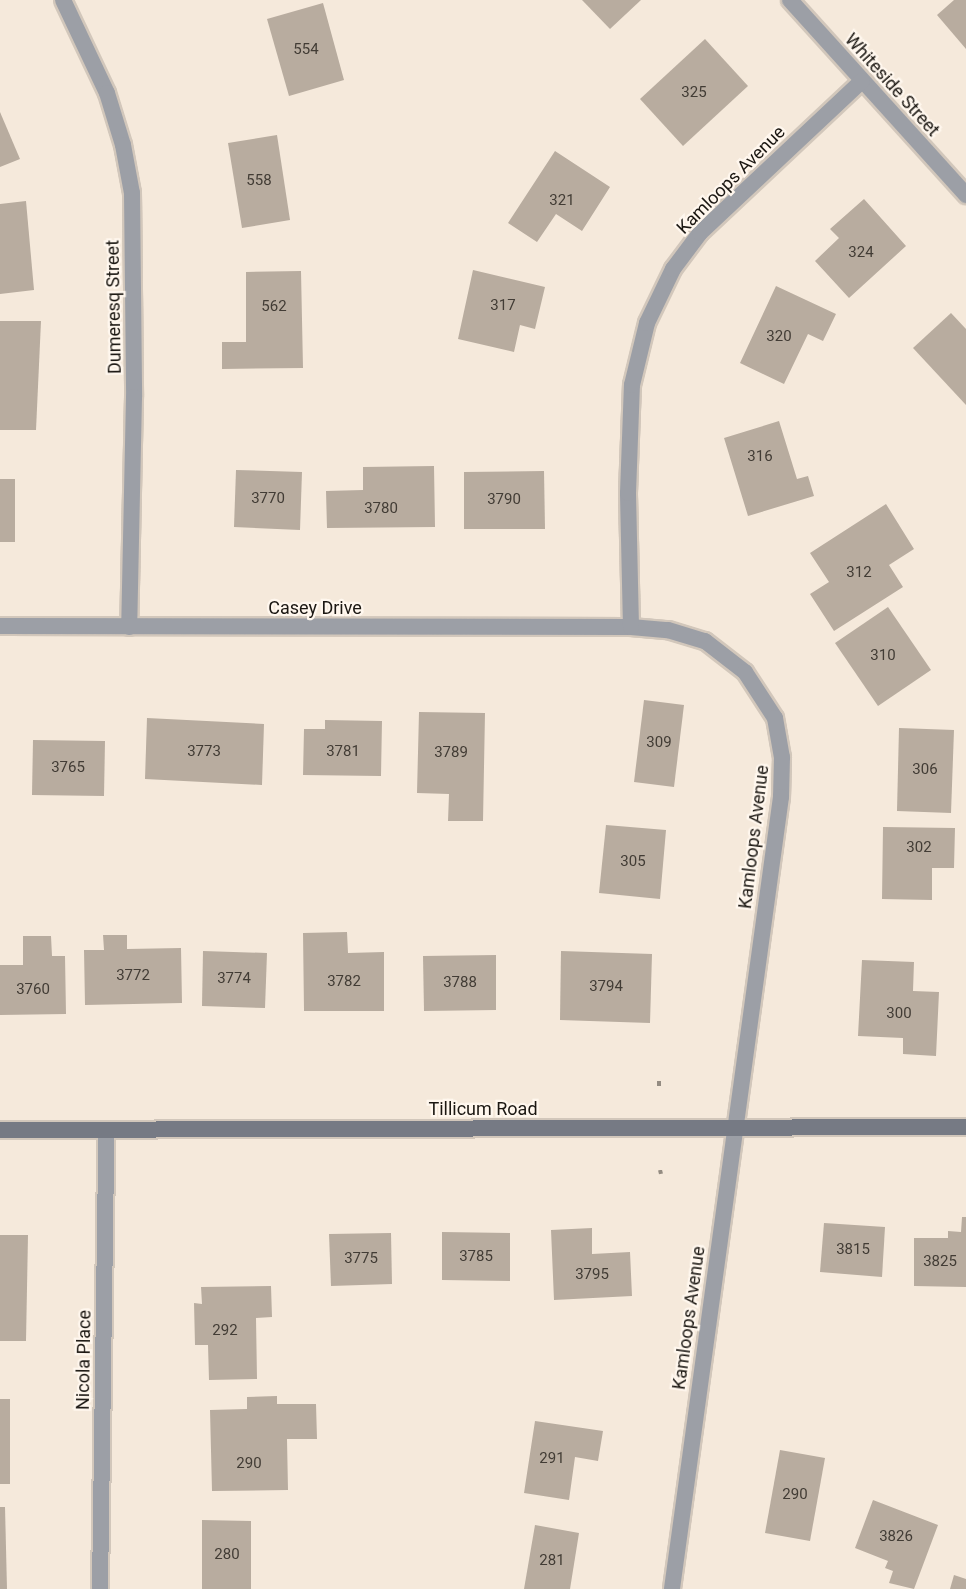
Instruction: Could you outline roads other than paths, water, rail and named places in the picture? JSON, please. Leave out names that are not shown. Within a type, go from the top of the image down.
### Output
[{"type":"main road","name":"Tillicum Road","points":[[0,1130],[734,1129],[966,1126]]},
{"type":"street","name":"Dumeresq Street","points":[[63,0],[106,93],[123,144],[132,193],[134,397],[129,627]]},
{"type":"street","name":"Whiteside Street","points":[[790,0],[966,195]]},
{"type":"street","name":"Kamloops Avenue","points":[[672,1589],[781,797],[782,757],[775,718],[745,672],[705,641],[668,630],[631,627],[627,493],[632,385],[647,323],[673,269],[700,234],[862,81]]},
{"type":"street","name":"Casey Drive","points":[[0,626],[631,627]]},
{"type":"street","name":"Nicola Place","points":[[100,1589],[106,1131]]}]
